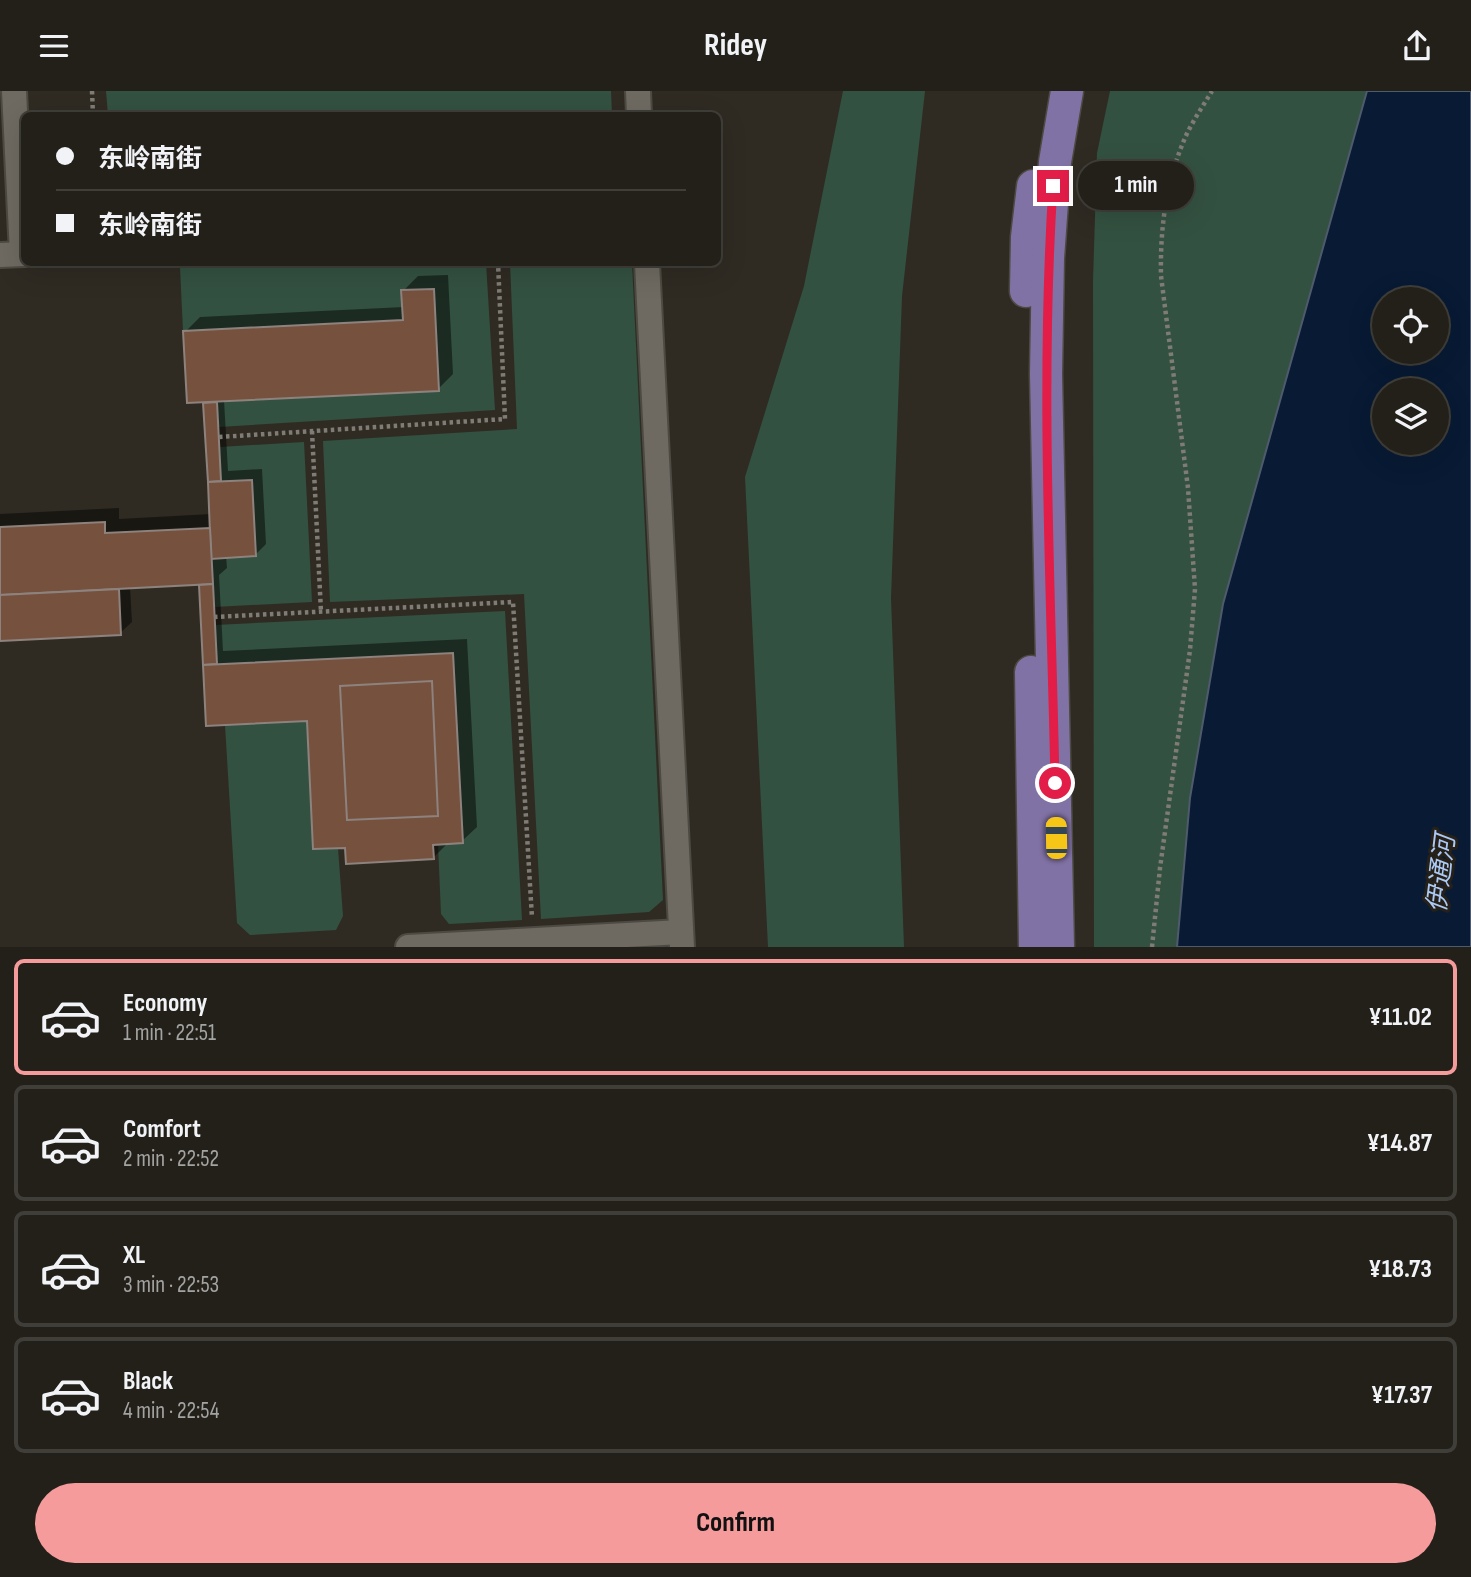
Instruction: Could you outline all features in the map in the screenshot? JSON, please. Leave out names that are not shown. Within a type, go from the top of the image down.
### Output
[{"type":"main road","points":[[1035,947],[1025,329],[1027,237],[1046,91]]},
{"type":"main road","points":[[1058,947],[1046,374],[1048,258],[1055,162],[1067,91]]},
{"type":"lane","points":[[14,91],[15,254]]},
{"type":"lane","points":[[638,91],[639,112]]},
{"type":"lane","points":[[408,947],[533,940],[681,939],[647,266]]},
{"type":"path","points":[[92,91],[93,112]]},
{"type":"path","points":[[1152,947],[1190,650],[1195,589],[1189,499],[1161,276],[1160,243],[1164,203],[1175,163],[1186,135],[1212,91]]},
{"type":"path","points":[[219,437],[505,419],[498,266]]},
{"type":"path","points":[[312,431],[321,612]]},
{"type":"path","points":[[214,617],[513,602],[533,940]]},
{"type":"green space","points":[[106,91],[611,91],[612,112],[108,112]]},
{"type":"green space","points":[[843,91],[925,91],[902,296],[891,598],[904,947],[768,947],[745,477],[804,286]]},
{"type":"green space","points":[[1110,91],[1367,91],[1223,604],[1190,798],[1177,947],[1094,947],[1093,281],[1097,153]]},
{"type":"green space","points":[[486,266],[495,410],[219,427],[217,402],[439,391],[434,289],[401,290],[403,320],[183,331],[180,267]]},
{"type":"green space","points":[[510,266],[632,266],[663,900],[649,912],[541,919],[524,594],[330,602],[323,441],[517,429]]},
{"type":"green space","points":[[304,442],[312,602],[214,607],[211,559],[256,556],[252,480],[221,481],[220,447]]},
{"type":"green space","points":[[505,611],[522,920],[449,924],[441,914],[438,844],[463,843],[453,653],[217,664],[215,625]]},
{"type":"green space","points":[[307,721],[313,849],[338,848],[343,916],[336,930],[250,935],[237,923],[225,725]]},
{"type":"water","name":"伊通河","points":[[1367,91],[1471,91],[1471,947],[1177,947],[1190,798],[1223,604]]},
{"type":"building","points":[[434,289],[439,391],[187,403],[183,331],[403,320],[401,290]]},
{"type":"building","points":[[217,402],[221,481],[208,482],[203,403]]},
{"type":"building","points":[[252,480],[256,556],[211,559],[208,482]]},
{"type":"building","points":[[105,522],[105,533],[210,528],[213,584],[0,595],[0,527]]},
{"type":"building","points":[[213,584],[217,664],[203,665],[199,585]]},
{"type":"building","points":[[119,589],[121,635],[0,641],[0,595]]},
{"type":"building","points":[[453,653],[463,843],[433,845],[434,859],[346,864],[345,848],[313,849],[307,721],[206,726],[203,665]]},
{"type":"building","points":[[432,681],[438,816],[347,820],[340,686]]},
{"type":"route","points":[[1053,186],[1048,258],[1046,374],[1055,783]]}]
